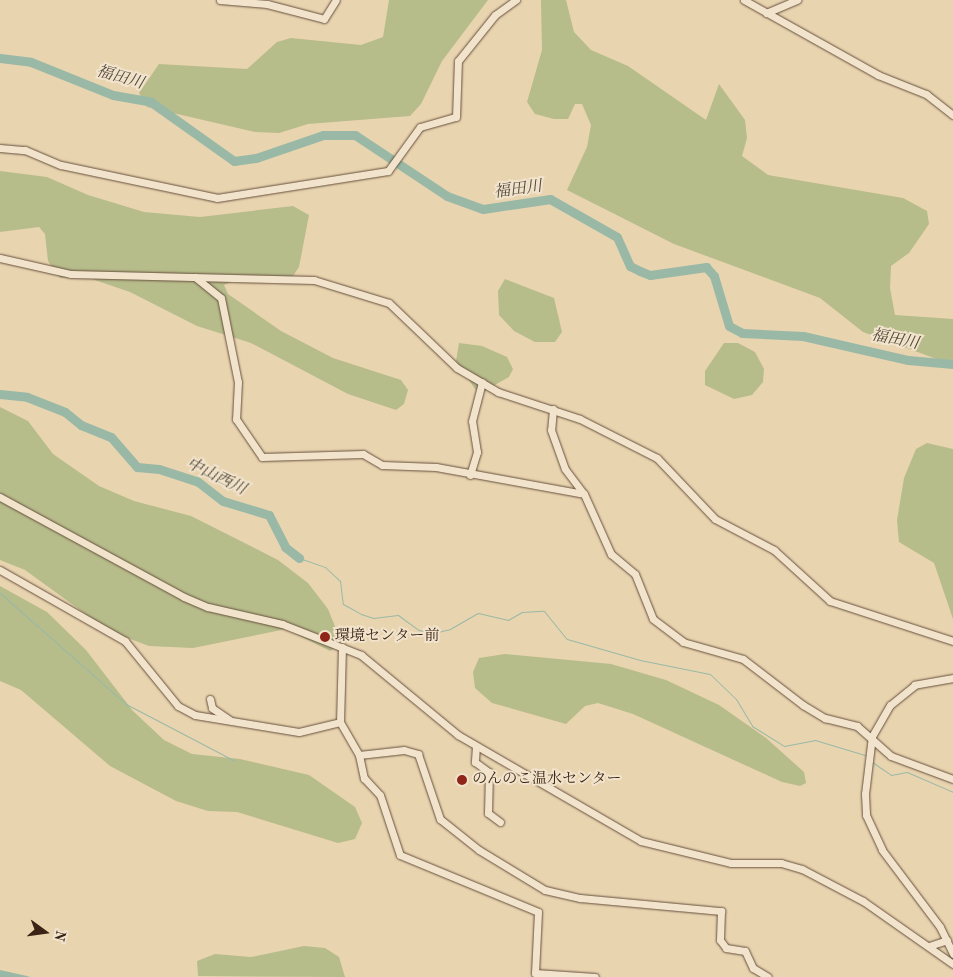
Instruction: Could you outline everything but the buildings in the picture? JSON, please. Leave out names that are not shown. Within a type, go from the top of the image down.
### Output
[{"type":"street","points":[[220,0],[267,4],[324,19],[336,0]]},
{"type":"street","points":[[0,148],[25,150],[61,165],[218,198],[280,192],[391,168],[420,127],[456,117],[458,61],[495,15],[516,0]]},
{"type":"street","points":[[744,0],[878,75],[926,94],[953,115]]},
{"type":"street","points":[[766,13],[797,0]]},
{"type":"street","points":[[0,258],[71,274],[314,280],[389,303],[457,368],[482,382],[552,408],[657,458],[714,519],[774,550],[830,601],[953,641]]},
{"type":"street","points":[[195,277],[221,298],[238,382],[236,419],[262,457],[363,454],[382,465],[436,467],[470,475],[537,482],[584,494]]},
{"type":"street","points":[[470,475],[477,452],[472,421],[482,382]]},
{"type":"street","points":[[552,408],[551,430],[565,469],[584,494],[611,554],[635,574],[653,619],[683,642],[743,659],[803,705],[872,736],[891,756],[953,779]]},
{"type":"street","points":[[0,498],[192,600],[282,624],[342,647],[380,669],[444,725],[476,746],[641,841],[724,862],[781,863],[802,869],[863,901],[953,964]]},
{"type":"street","points":[[0,570],[125,641],[178,706],[205,719],[298,732],[340,722]]},
{"type":"street","points":[[342,647],[340,722],[359,755],[364,778],[380,794],[400,854],[538,912],[535,973],[543,976],[595,977]]},
{"type":"street","points":[[953,678],[905,690],[890,704],[872,736],[866,815],[893,869],[947,940],[953,954]]},
{"type":"street","points":[[210,699],[212,708],[235,723]]},
{"type":"street","points":[[476,746],[474,762],[489,772],[486,808],[500,822]]},
{"type":"street","points":[[359,755],[404,750],[418,754],[440,819],[479,850],[545,890],[580,898],[721,911],[720,940],[726,948],[745,951],[753,968],[768,977]]},
{"type":"street","points":[[929,946],[947,940]]},
{"type":"shaded area","points":[[389,0],[488,0],[442,61],[421,104],[410,116],[308,124],[279,133],[255,132],[147,107],[139,93],[159,64],[247,69],[277,42],[291,38],[361,45],[383,37]]},
{"type":"shaded area","points":[[541,0],[566,0],[574,32],[591,50],[628,66],[706,120],[719,84],[745,120],[747,138],[742,156],[768,175],[903,198],[927,211],[929,224],[909,253],[891,266],[890,288],[895,315],[953,319],[953,365],[863,332],[820,298],[674,244],[567,190],[587,147],[591,125],[582,104],[575,104],[568,119],[554,119],[535,114],[527,102],[542,50]]},
{"type":"shaded area","points":[[0,171],[47,177],[88,195],[144,212],[200,217],[293,206],[309,215],[299,267],[291,279],[235,280],[224,285],[228,294],[281,331],[333,358],[401,380],[408,390],[404,404],[396,410],[348,394],[251,343],[197,326],[130,292],[86,277],[60,278],[48,261],[45,234],[39,227],[0,232]]},
{"type":"shaded area","points":[[505,279],[554,298],[562,332],[555,342],[535,342],[514,331],[499,315],[498,291]]},
{"type":"shaded area","points":[[459,343],[482,346],[507,357],[513,369],[509,377],[484,391],[475,389],[456,361]]},
{"type":"shaded area","points":[[724,343],[738,343],[755,352],[764,369],[763,382],[752,395],[734,399],[705,385],[705,371]]},
{"type":"shaded area","points":[[0,407],[28,421],[53,454],[99,486],[134,501],[191,516],[278,560],[308,583],[328,609],[342,644],[330,651],[286,629],[193,648],[149,646],[109,631],[25,570],[0,560]]},
{"type":"shaded area","points":[[927,443],[953,449],[953,619],[934,563],[899,542],[897,520],[904,478],[916,449]]},
{"type":"shaded area","points":[[0,586],[47,612],[86,650],[133,711],[164,740],[192,754],[240,759],[309,775],[355,807],[362,823],[355,839],[338,843],[237,812],[208,811],[176,801],[110,766],[21,690],[0,681]]},
{"type":"shaded area","points":[[505,654],[611,664],[666,680],[719,705],[766,738],[804,772],[806,783],[800,786],[782,782],[633,714],[598,703],[585,706],[566,724],[492,703],[475,688],[473,672],[479,658]]},
{"type":"shaded area","points":[[304,946],[325,948],[339,957],[345,977],[198,976],[197,961],[215,954],[251,957]]},
{"type":"shaded area","points":[[0,970],[27,976],[30,977],[0,977]]},
{"type":"waterway","name":"福田川","points":[[0,58],[31,62],[113,95],[151,102],[234,161],[256,158],[323,135],[355,135],[447,196],[483,209],[550,199],[617,237],[630,266],[650,275],[706,267],[714,276],[729,326],[742,333],[803,336],[908,360],[953,364]]},
{"type":"waterway","name":"中山西川","points":[[0,394],[27,397],[65,412],[81,425],[111,437],[137,467],[159,469],[197,481],[223,501],[269,515],[285,547],[299,558]]},
{"type":"waterway","points":[[299,558],[325,567],[340,581],[343,604],[361,614],[373,618],[398,615],[419,630],[433,633],[450,629],[478,613],[508,620],[522,612],[544,611],[567,639],[640,660],[710,674],[736,699],[752,726],[784,746],[815,740],[865,755]]},
{"type":"waterway","points":[[0,593],[126,704],[235,761]]},
{"type":"waterway","points":[[872,762],[891,775],[907,772],[953,792]]},
{"type":"place","name":"環境センター前","points":[[325,637]]},
{"type":"place","name":"のんのこ温水センター","points":[[462,780]]}]
